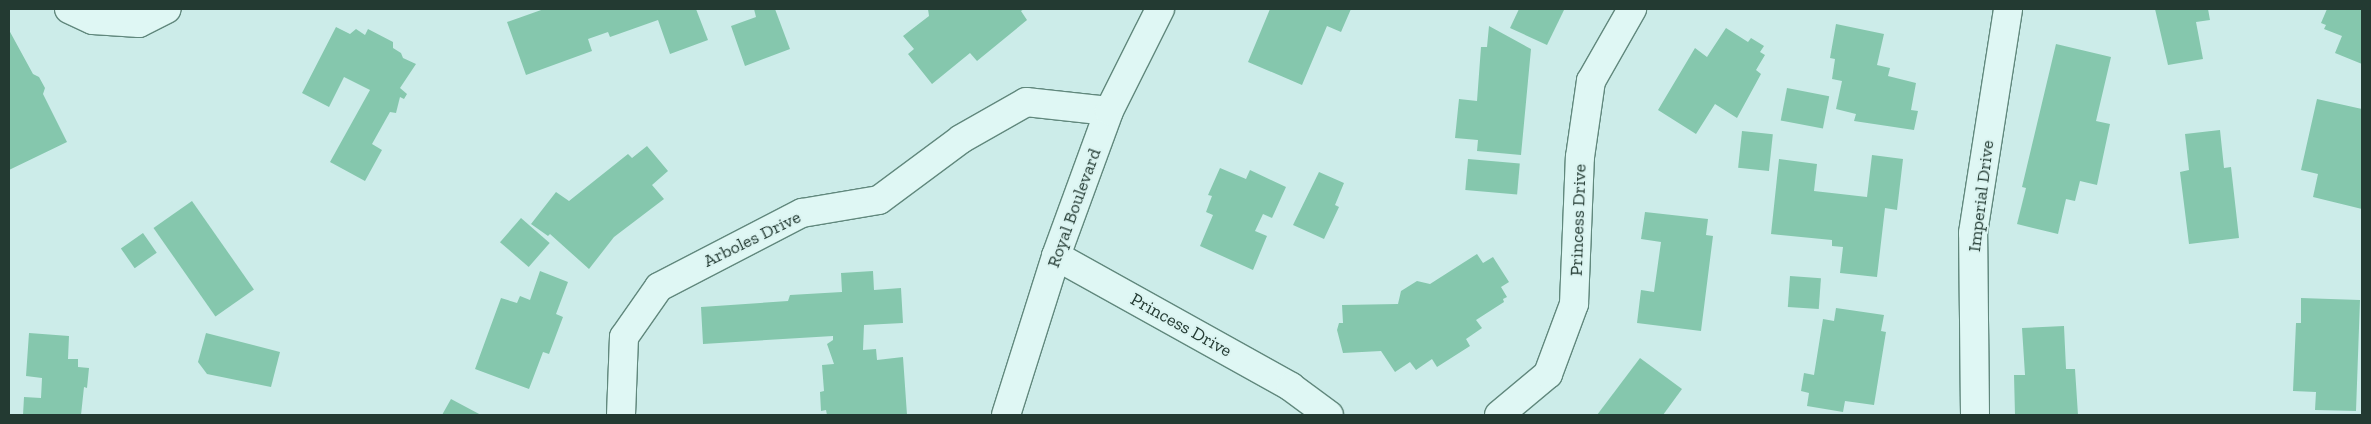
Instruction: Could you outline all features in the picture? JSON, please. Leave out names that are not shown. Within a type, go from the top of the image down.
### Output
[{"type":"street","points":[[69,9],[93,20],[138,23],[168,9]]},
{"type":"street","name":"Royal Boulevard","points":[[1006,415],[1056,256],[1109,111],[1160,9]]},
{"type":"street","name":"Princess Drive","points":[[1498,415],[1548,374],[1574,304],[1580,157],[1591,82],[1632,9]]},
{"type":"street","name":"Imperial Drive","points":[[1975,415],[1973,233],[2008,9]]},
{"type":"street","name":"Arboles Drive","points":[[621,415],[624,337],[659,287],[802,213],[880,200],[961,139],[1026,102],[1109,111]]},
{"type":"street","name":"Princess Drive","points":[[1056,256],[1291,387],[1329,415]]},
{"type":"building","points":[[544,9],[696,9],[708,40],[670,54],[658,20],[610,37],[608,32],[588,39],[592,51],[526,75],[507,22]]},
{"type":"building","points":[[754,9],[775,9],[790,49],[745,66],[731,26],[756,17]]},
{"type":"building","points":[[928,9],[1024,9],[1021,11],[1027,20],[977,61],[970,53],[932,84],[908,54],[914,49],[903,36],[929,16]]},
{"type":"building","points":[[1270,9],[1351,9],[1341,32],[1327,26],[1302,85],[1248,62]]},
{"type":"building","points":[[1519,9],[1564,10],[1547,45],[1510,28]]},
{"type":"building","points":[[2155,9],[2208,9],[2210,20],[2196,22],[2203,59],[2168,65]]},
{"type":"building","points":[[2327,9],[2362,9],[2362,64],[2335,53],[2342,36],[2324,29],[2326,25],[2321,23]]},
{"type":"building","points":[[1836,24],[1884,34],[1877,65],[1890,68],[1888,76],[1916,83],[1911,110],[1918,111],[1914,130],[1854,121],[1856,114],[1836,109],[1842,81],[1832,79],[1835,59],[1830,58]]},
{"type":"building","points":[[1489,26],[1531,49],[1521,155],[1477,151],[1478,140],[1455,138],[1459,99],[1477,101],[1481,47],[1487,47]]},
{"type":"building","points":[[336,27],[350,34],[356,29],[365,35],[368,29],[393,42],[393,48],[401,53],[403,58],[416,64],[400,88],[407,94],[404,99],[400,97],[396,113],[390,112],[372,144],[382,150],[365,181],[330,162],[370,90],[344,77],[329,107],[302,93]]},
{"type":"building","points":[[1726,28],[1748,42],[1751,38],[1764,46],[1760,52],[1765,55],[1756,70],[1761,74],[1737,118],[1715,104],[1696,134],[1658,110],[1695,48],[1707,57]]},
{"type":"building","points":[[9,30],[33,74],[39,77],[45,88],[43,94],[67,142],[9,170]]},
{"type":"building","points":[[2056,44],[2111,57],[2096,121],[2110,124],[2097,185],[2080,181],[2075,201],[2066,199],[2058,234],[2017,224],[2026,188],[2022,187]]},
{"type":"building","points":[[1787,88],[1829,96],[1823,129],[1781,120]]},
{"type":"building","points":[[2317,99],[2362,109],[2362,209],[2313,197],[2318,174],[2301,170]]},
{"type":"building","points":[[2220,130],[2224,168],[2231,167],[2239,238],[2189,244],[2180,172],[2189,170],[2185,134]]},
{"type":"building","points":[[1742,131],[1773,134],[1769,171],[1738,168]]},
{"type":"building","points":[[647,146],[668,171],[652,185],[664,199],[614,237],[589,269],[550,234],[548,236],[531,224],[556,192],[569,201],[628,154],[632,158]]},
{"type":"building","points":[[1872,155],[1903,159],[1897,210],[1885,208],[1877,277],[1840,273],[1843,247],[1832,246],[1832,240],[1771,234],[1779,159],[1817,164],[1814,191],[1867,197]]},
{"type":"building","points":[[1468,159],[1520,164],[1517,194],[1465,190]]},
{"type":"building","points":[[1220,168],[1246,179],[1250,170],[1286,187],[1272,218],[1263,214],[1255,231],[1267,236],[1253,270],[1200,246],[1213,215],[1206,212],[1212,196],[1208,195]]},
{"type":"building","points":[[1319,172],[1344,183],[1335,205],[1339,207],[1324,239],[1293,225]]},
{"type":"building","points":[[192,201],[254,289],[215,316],[153,228]]},
{"type":"building","points":[[1645,212],[1708,219],[1706,235],[1713,236],[1701,331],[1637,323],[1641,290],[1654,292],[1661,242],[1641,239]]},
{"type":"building","points":[[521,218],[550,243],[529,267],[500,242]]},
{"type":"building","points":[[143,233],[157,253],[135,268],[121,248]]},
{"type":"building","points":[[1477,254],[1483,263],[1493,257],[1509,282],[1501,287],[1507,297],[1503,299],[1504,302],[1476,320],[1482,328],[1466,339],[1470,346],[1437,367],[1432,359],[1416,370],[1410,362],[1395,372],[1381,351],[1343,353],[1337,330],[1339,323],[1343,323],[1342,305],[1398,304],[1401,291],[1417,281],[1430,284]]},
{"type":"building","points":[[540,271],[568,282],[556,314],[563,317],[549,354],[543,352],[529,389],[475,369],[501,298],[517,303],[520,296],[530,300]]},
{"type":"building","points":[[873,271],[874,290],[901,288],[903,323],[864,325],[863,350],[876,349],[877,360],[903,357],[907,415],[827,415],[826,410],[821,411],[820,392],[824,391],[822,365],[834,364],[827,344],[833,340],[833,336],[703,344],[701,307],[788,301],[790,295],[842,292],[841,273]]},
{"type":"building","points":[[1790,276],[1821,278],[1819,309],[1788,307]]},
{"type":"building","points":[[2301,298],[2360,300],[2356,411],[2315,410],[2316,392],[2293,391],[2296,323],[2301,323]]},
{"type":"building","points":[[1836,308],[1884,315],[1881,331],[1886,332],[1874,405],[1845,401],[1843,412],[1807,406],[1809,393],[1801,391],[1804,373],[1814,375],[1823,319],[1834,321]]},
{"type":"building","points":[[2064,326],[2066,369],[2075,369],[2078,415],[2015,415],[2014,375],[2025,375],[2022,328]]},
{"type":"building","points":[[29,333],[69,336],[68,359],[78,359],[78,367],[89,368],[87,388],[84,387],[81,415],[23,415],[24,397],[41,398],[42,378],[26,376]]},
{"type":"building","points":[[206,333],[280,352],[271,387],[207,374],[198,362]]},
{"type":"building","points":[[1640,358],[1682,389],[1663,415],[1597,415]]},
{"type":"building","points":[[451,399],[481,415],[442,415]]}]
